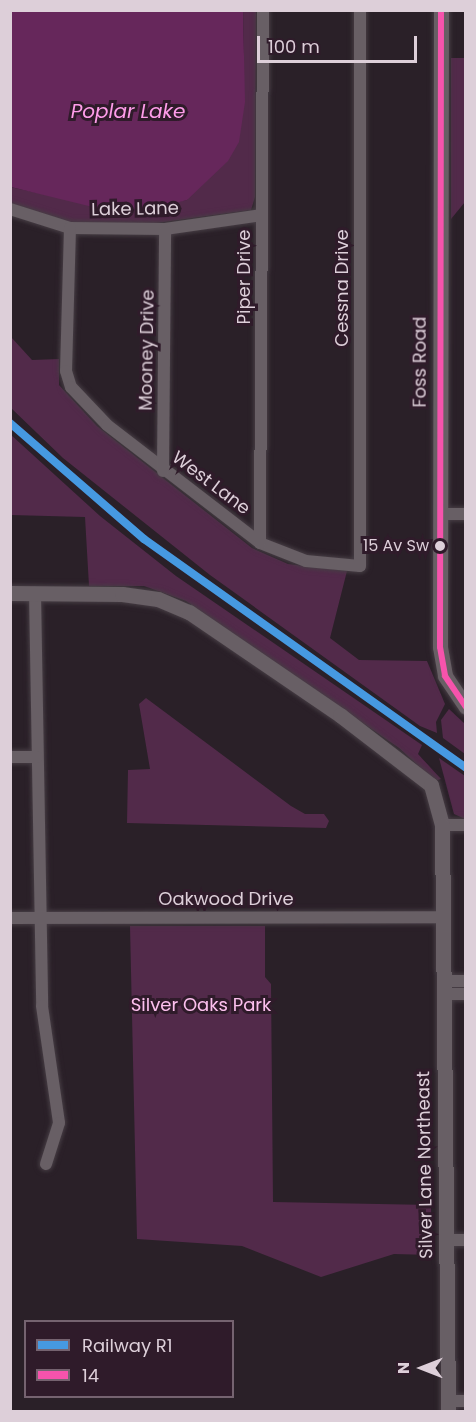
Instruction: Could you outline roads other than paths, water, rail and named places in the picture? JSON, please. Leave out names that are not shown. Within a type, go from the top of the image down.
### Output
[{"type":"street","name":"Piper Drive","points":[[260,543],[263,10]]},
{"type":"street","name":"Cessna Drive","points":[[360,10],[360,566]]},
{"type":"street","name":"Foss Road","points":[[441,10],[442,662],[448,684],[465,707]]},
{"type":"street","name":"Lake Lane","points":[[10,209],[70,228],[165,229],[262,215]]},
{"type":"street","name":"West Lane","points":[[70,228],[67,379],[107,425],[163,471],[260,543],[306,561],[360,566]]},
{"type":"street","name":"Mooney Drive","points":[[163,471],[165,229]]},
{"type":"street","points":[[440,514],[465,514]]},
{"type":"street","name":"Silver Lane Northeast","points":[[10,593],[140,596],[189,612],[420,775],[439,801],[442,825],[448,1406]]},
{"type":"street","points":[[35,593],[44,1029],[59,1123],[45,1164]]},
{"type":"street","points":[[10,757],[37,757]]},
{"type":"street","points":[[442,825],[465,825]]},
{"type":"street","name":"Oakwood Drive","points":[[10,918],[442,917]]},
{"type":"street","points":[[443,987],[465,981]]},
{"type":"street","points":[[443,987],[465,994]]},
{"type":"street","points":[[445,1240],[465,1240]]},
{"type":"street","points":[[448,1406],[465,1401]]},
{"type":"water","name":"Poplar Lake","points":[[11,10],[243,11],[245,102],[239,142],[228,161],[187,200],[145,211],[101,209],[11,187]]},
{"type":"rail line","name":"R1","points":[[10,423],[144,539],[466,768]]},
{"type":"place","name":"15 Av Sw","points":[[440,546]]},
{"type":"park label","name":"Silver Oaks Park","points":[[201,1005]]}]
